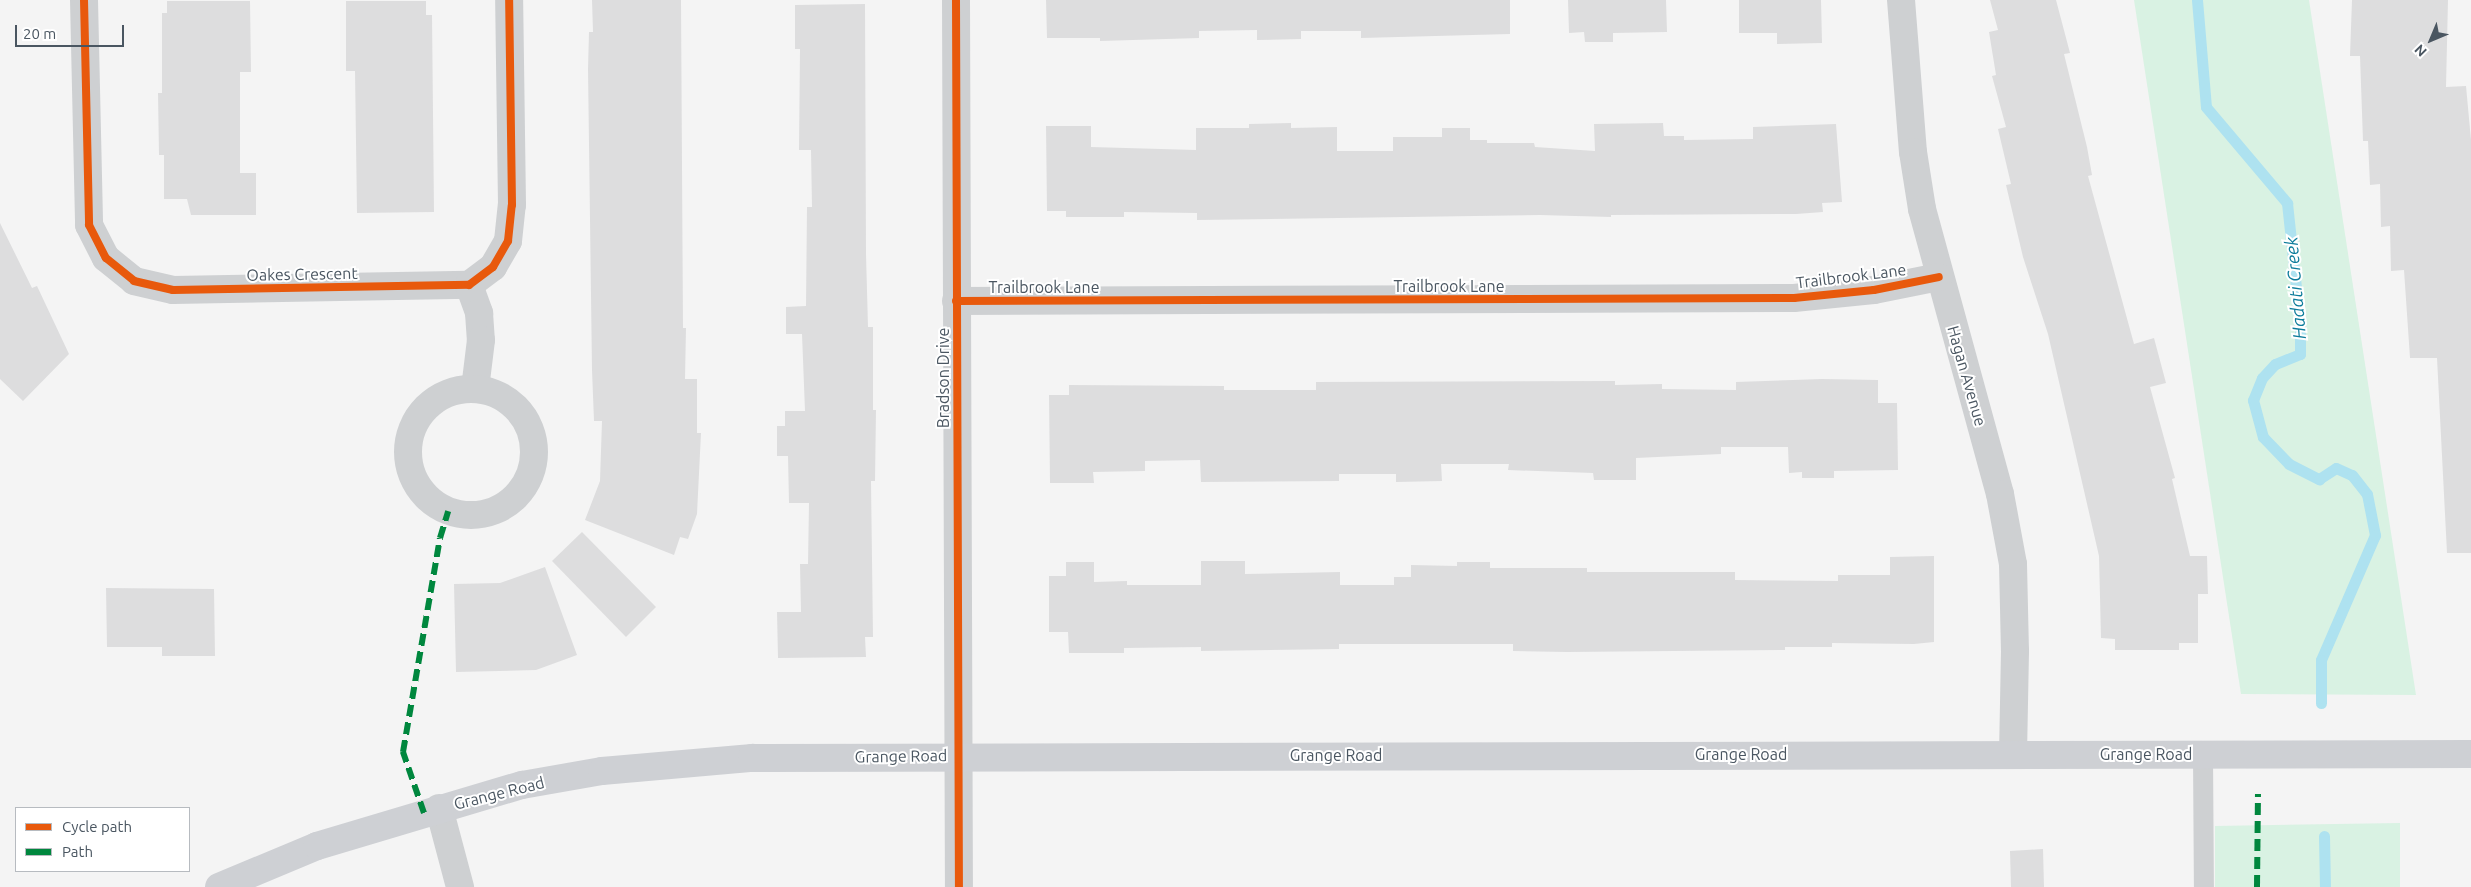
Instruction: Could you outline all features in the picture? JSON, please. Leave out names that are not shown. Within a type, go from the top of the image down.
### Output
[{"type":"main road","name":"Grange Road","points":[[219,887],[317,846],[439,808],[522,785],[602,772],[752,758],[957,755],[2471,754]]},
{"type":"street","name":"Oakes Crescent","points":[[84,0],[89,225],[106,258],[134,281],[173,290],[469,285]]},
{"type":"street","points":[[475,389],[481,340],[479,312],[469,285],[493,267],[508,241],[512,205],[509,0]]},
{"type":"street","name":"Bradson Drive","points":[[956,0],[957,755],[960,887]]},
{"type":"street","name":"Hagan Avenue","points":[[1901,0],[1913,152],[1922,209],[2000,494],[2013,564],[2016,651],[2013,753]]},
{"type":"street","name":"Trailbrook Lane","points":[[956,301],[1794,298],[1874,290],[1940,277]]},
{"type":"street","points":[[475,389],[495,393],[512,404],[525,420],[533,439],[534,460],[529,479],[517,496],[501,508],[482,516],[461,516],[443,510],[427,499],[409,465],[408,446],[412,428],[423,411],[438,398],[456,390],[475,389]]},
{"type":"street","points":[[439,808],[460,887]]},
{"type":"lane","points":[[2203,755],[2204,887]]},
{"type":"green space","points":[[2134,0],[2309,0],[2416,695],[2241,694]]},
{"type":"green space","points":[[2400,823],[2400,887],[2215,887],[2215,826]]},
{"type":"building","points":[[592,0],[681,0],[683,328],[686,328],[685,379],[697,379],[697,433],[701,433],[697,514],[688,539],[680,537],[674,555],[585,520],[600,481],[602,421],[594,421],[592,370],[588,69],[589,32],[593,32]]},
{"type":"building","points":[[1046,0],[1510,0],[1510,34],[1361,38],[1361,31],[1301,31],[1301,39],[1257,40],[1257,30],[1199,31],[1199,38],[1100,41],[1100,38],[1047,38]]},
{"type":"building","points":[[1568,0],[1666,0],[1667,32],[1613,33],[1613,42],[1585,42],[1584,32],[1569,33]]},
{"type":"building","points":[[1739,0],[1821,0],[1822,43],[1777,44],[1777,33],[1739,33]]},
{"type":"building","points":[[1990,0],[2056,0],[2070,53],[2064,54],[2087,147],[2092,175],[2088,176],[2134,344],[2154,338],[2166,383],[2150,387],[2175,478],[2172,479],[2190,556],[2207,556],[2208,594],[2198,594],[2198,643],[2179,643],[2179,650],[2115,650],[2115,639],[2101,638],[2099,556],[2048,334],[2023,257],[2006,185],[2011,184],[1998,129],[2006,127],[1992,76],[1996,75],[1989,32],[1998,30]]},
{"type":"building","points":[[2352,0],[2448,0],[2446,87],[2466,86],[2471,140],[2471,553],[2447,553],[2437,358],[2410,358],[2404,270],[2391,271],[2390,226],[2381,227],[2380,184],[2370,185],[2368,141],[2363,141],[2360,56],[2350,56]]},
{"type":"building","points":[[167,1],[250,1],[251,72],[240,72],[240,173],[256,173],[256,215],[191,215],[187,199],[164,199],[164,155],[159,155],[158,93],[162,93],[162,13],[167,13]]},
{"type":"building","points":[[346,1],[426,1],[426,15],[432,15],[434,212],[357,213],[355,71],[346,71]]},
{"type":"building","points":[[865,4],[866,254],[868,327],[873,327],[873,410],[876,410],[875,481],[871,481],[873,637],[865,637],[866,657],[778,658],[777,612],[801,612],[800,564],[808,564],[809,503],[789,503],[788,456],[777,456],[777,426],[785,426],[785,411],[805,411],[802,334],[786,334],[786,307],[806,306],[807,207],[812,207],[811,150],[799,150],[800,49],[795,49],[795,5]]},
{"type":"building","points":[[1291,123],[1291,128],[1337,127],[1337,151],[1393,151],[1393,137],[1442,137],[1442,128],[1470,128],[1470,140],[1487,140],[1487,143],[1534,143],[1535,147],[1595,151],[1594,124],[1663,123],[1664,136],[1684,136],[1684,140],[1753,139],[1753,127],[1836,124],[1842,202],[1822,203],[1823,212],[1796,214],[1611,215],[1611,217],[1540,215],[1197,220],[1197,213],[1124,212],[1124,217],[1066,217],[1066,211],[1047,211],[1046,126],[1091,126],[1091,147],[1196,150],[1196,128],[1249,128],[1249,124]]},
{"type":"building","points":[[0,223],[32,288],[37,286],[69,354],[23,401],[0,379]]},
{"type":"building","points":[[1822,379],[1878,380],[1878,403],[1897,403],[1898,470],[1834,471],[1834,478],[1802,478],[1802,472],[1789,473],[1788,447],[1721,447],[1721,454],[1636,458],[1636,480],[1594,480],[1593,473],[1508,470],[1509,464],[1441,464],[1442,481],[1396,482],[1396,474],[1339,474],[1339,481],[1201,482],[1200,460],[1145,461],[1145,471],[1093,472],[1094,483],[1050,483],[1049,395],[1069,395],[1069,385],[1224,386],[1224,390],[1316,390],[1316,382],[1615,381],[1615,385],[1662,384],[1662,389],[1736,390],[1736,382]]},
{"type":"building","points":[[582,532],[656,607],[626,637],[552,561]]},
{"type":"building","points":[[1934,556],[1934,642],[1914,644],[1832,643],[1832,647],[1785,647],[1785,650],[1567,652],[1513,651],[1513,644],[1339,644],[1339,649],[1201,651],[1201,647],[1124,648],[1124,653],[1069,653],[1068,632],[1049,632],[1049,576],[1066,576],[1066,562],[1094,562],[1094,582],[1127,581],[1127,585],[1201,585],[1201,561],[1245,561],[1245,574],[1340,572],[1340,585],[1394,585],[1394,577],[1411,577],[1411,565],[1457,566],[1457,562],[1490,562],[1490,568],[1587,568],[1587,572],[1735,572],[1735,580],[1838,581],[1838,575],[1890,575],[1890,557]]},
{"type":"building","points":[[545,567],[577,655],[536,670],[456,672],[454,584],[500,583]]},
{"type":"building","points":[[106,588],[214,589],[215,656],[162,656],[162,647],[107,647]]},
{"type":"building","points":[[2043,849],[2044,887],[2011,887],[2010,851]]},
{"type":"waterway","name":"Hadati Creek","points":[[2197,0],[2206,107],[2287,203],[2300,324],[2300,354],[2275,364],[2262,378],[2253,400],[2263,437],[2289,464],[2319,479],[2336,468],[2352,475],[2367,494],[2375,535],[2321,660],[2321,703]]},
{"type":"waterway","name":"Hadati Creek","points":[[2324,836],[2325,887]]},
{"type":"marked path","points":[[424,813],[403,752],[440,538],[448,511]]},
{"type":"marked path","points":[[2257,887],[2258,794]]},
{"type":"cycle path","points":[[84,0],[89,225],[106,258],[134,281],[173,290],[469,285],[493,267],[508,241],[512,205],[509,0]]},
{"type":"cycle path","points":[[956,0],[959,887]]},
{"type":"cycle path","points":[[956,301],[1794,298],[1874,290],[1939,277]]}]
